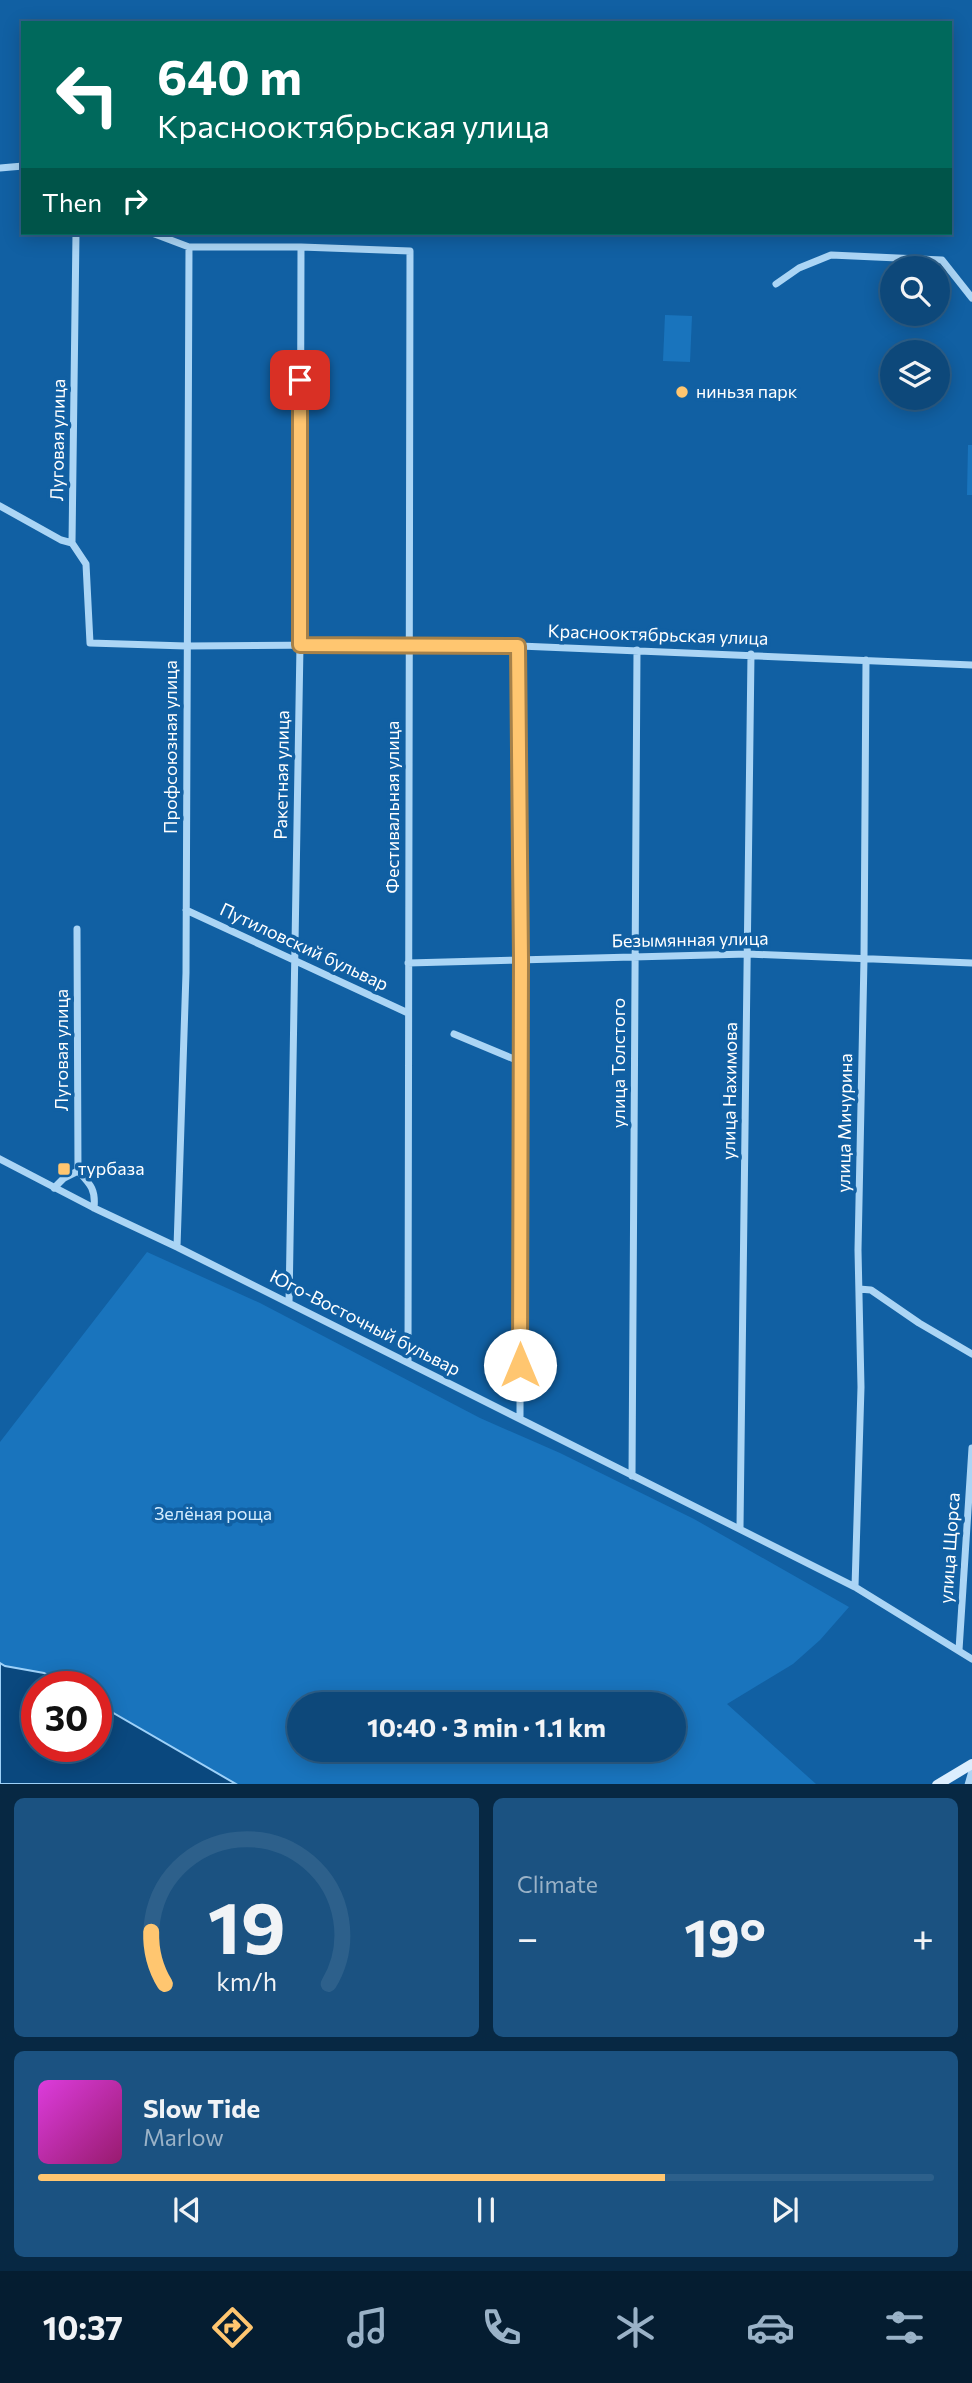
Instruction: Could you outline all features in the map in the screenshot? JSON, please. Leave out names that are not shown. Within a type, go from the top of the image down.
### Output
[{"type":"street","points":[[0,168],[21,166]]},
{"type":"street","name":"Луговая улица","points":[[76,235],[72,543],[86,564],[90,643]]},
{"type":"street","points":[[157,235],[190,247],[301,247]]},
{"type":"street","name":"Профсоюзная улица","points":[[177,1247],[187,973],[186,646],[190,247]]},
{"type":"street","name":"Фестивальная улица","points":[[301,247],[410,251],[408,1362]]},
{"type":"street","name":"Ракетная улица","points":[[289,1303],[300,645],[301,247]]},
{"type":"street","points":[[776,285],[799,268],[831,255],[942,260],[972,298]]},
{"type":"street","points":[[0,506],[61,540],[72,543]]},
{"type":"street","name":"Краснооктябрьская улица","points":[[90,643],[186,646],[518,646],[972,665]]},
{"type":"street","points":[[518,646],[521,959],[520,1418]]},
{"type":"street","name":"улица Толстого","points":[[632,1476],[637,650]]},
{"type":"street","name":"улица Нахимова","points":[[740,1528],[751,654]]},
{"type":"street","name":"улица Мичурина","points":[[855,1587],[861,1387],[859,1289],[866,660]]},
{"type":"street","name":"Путиловский бульвар","points":[[186,910],[408,1013]]},
{"type":"street","name":"Луговая улица","points":[[77,929],[78,1171],[95,1196],[94,1208]]},
{"type":"street","name":"Безымянная улица","points":[[408,962],[748,954],[972,963]]},
{"type":"street","points":[[454,1034],[521,1062]]},
{"type":"street","name":"Юго-Восточный бульвар","points":[[0,1159],[855,1587],[972,1659]]},
{"type":"street","points":[[54,1188],[64,1178],[78,1171]]},
{"type":"street","points":[[859,1289],[871,1290],[919,1323],[972,1354]]},
{"type":"street","name":"улица Щорса","points":[[959,1650],[972,1448]]},
{"type":"street","points":[[937,1784],[972,1764]]},
{"type":"street","points":[[968,1784],[972,1771]]},
{"type":"green space","points":[[665,315],[692,316],[690,362],[663,361]]},
{"type":"green space","points":[[968,445],[972,445],[972,495],[967,495]]},
{"type":"green space","name":"Зелёная роща","points":[[147,1252],[260,1303],[480,1418],[560,1453],[694,1519],[849,1607],[820,1640],[793,1664],[727,1704],[816,1784],[236,1784],[112,1712],[112,1671],[33,1671],[0,1663],[0,1442]]},
{"type":"shaded area","points":[[0,1663],[33,1671],[21,1671],[21,1762],[112,1762],[112,1712],[236,1784],[0,1784]]},
{"type":"place","name":"ниньзя парк","points":[[682,392]]},
{"type":"place","name":"турбаза","points":[[64,1169]]},
{"type":"route","points":[[300,380],[300,645],[518,646],[521,959],[520,1365]]}]
